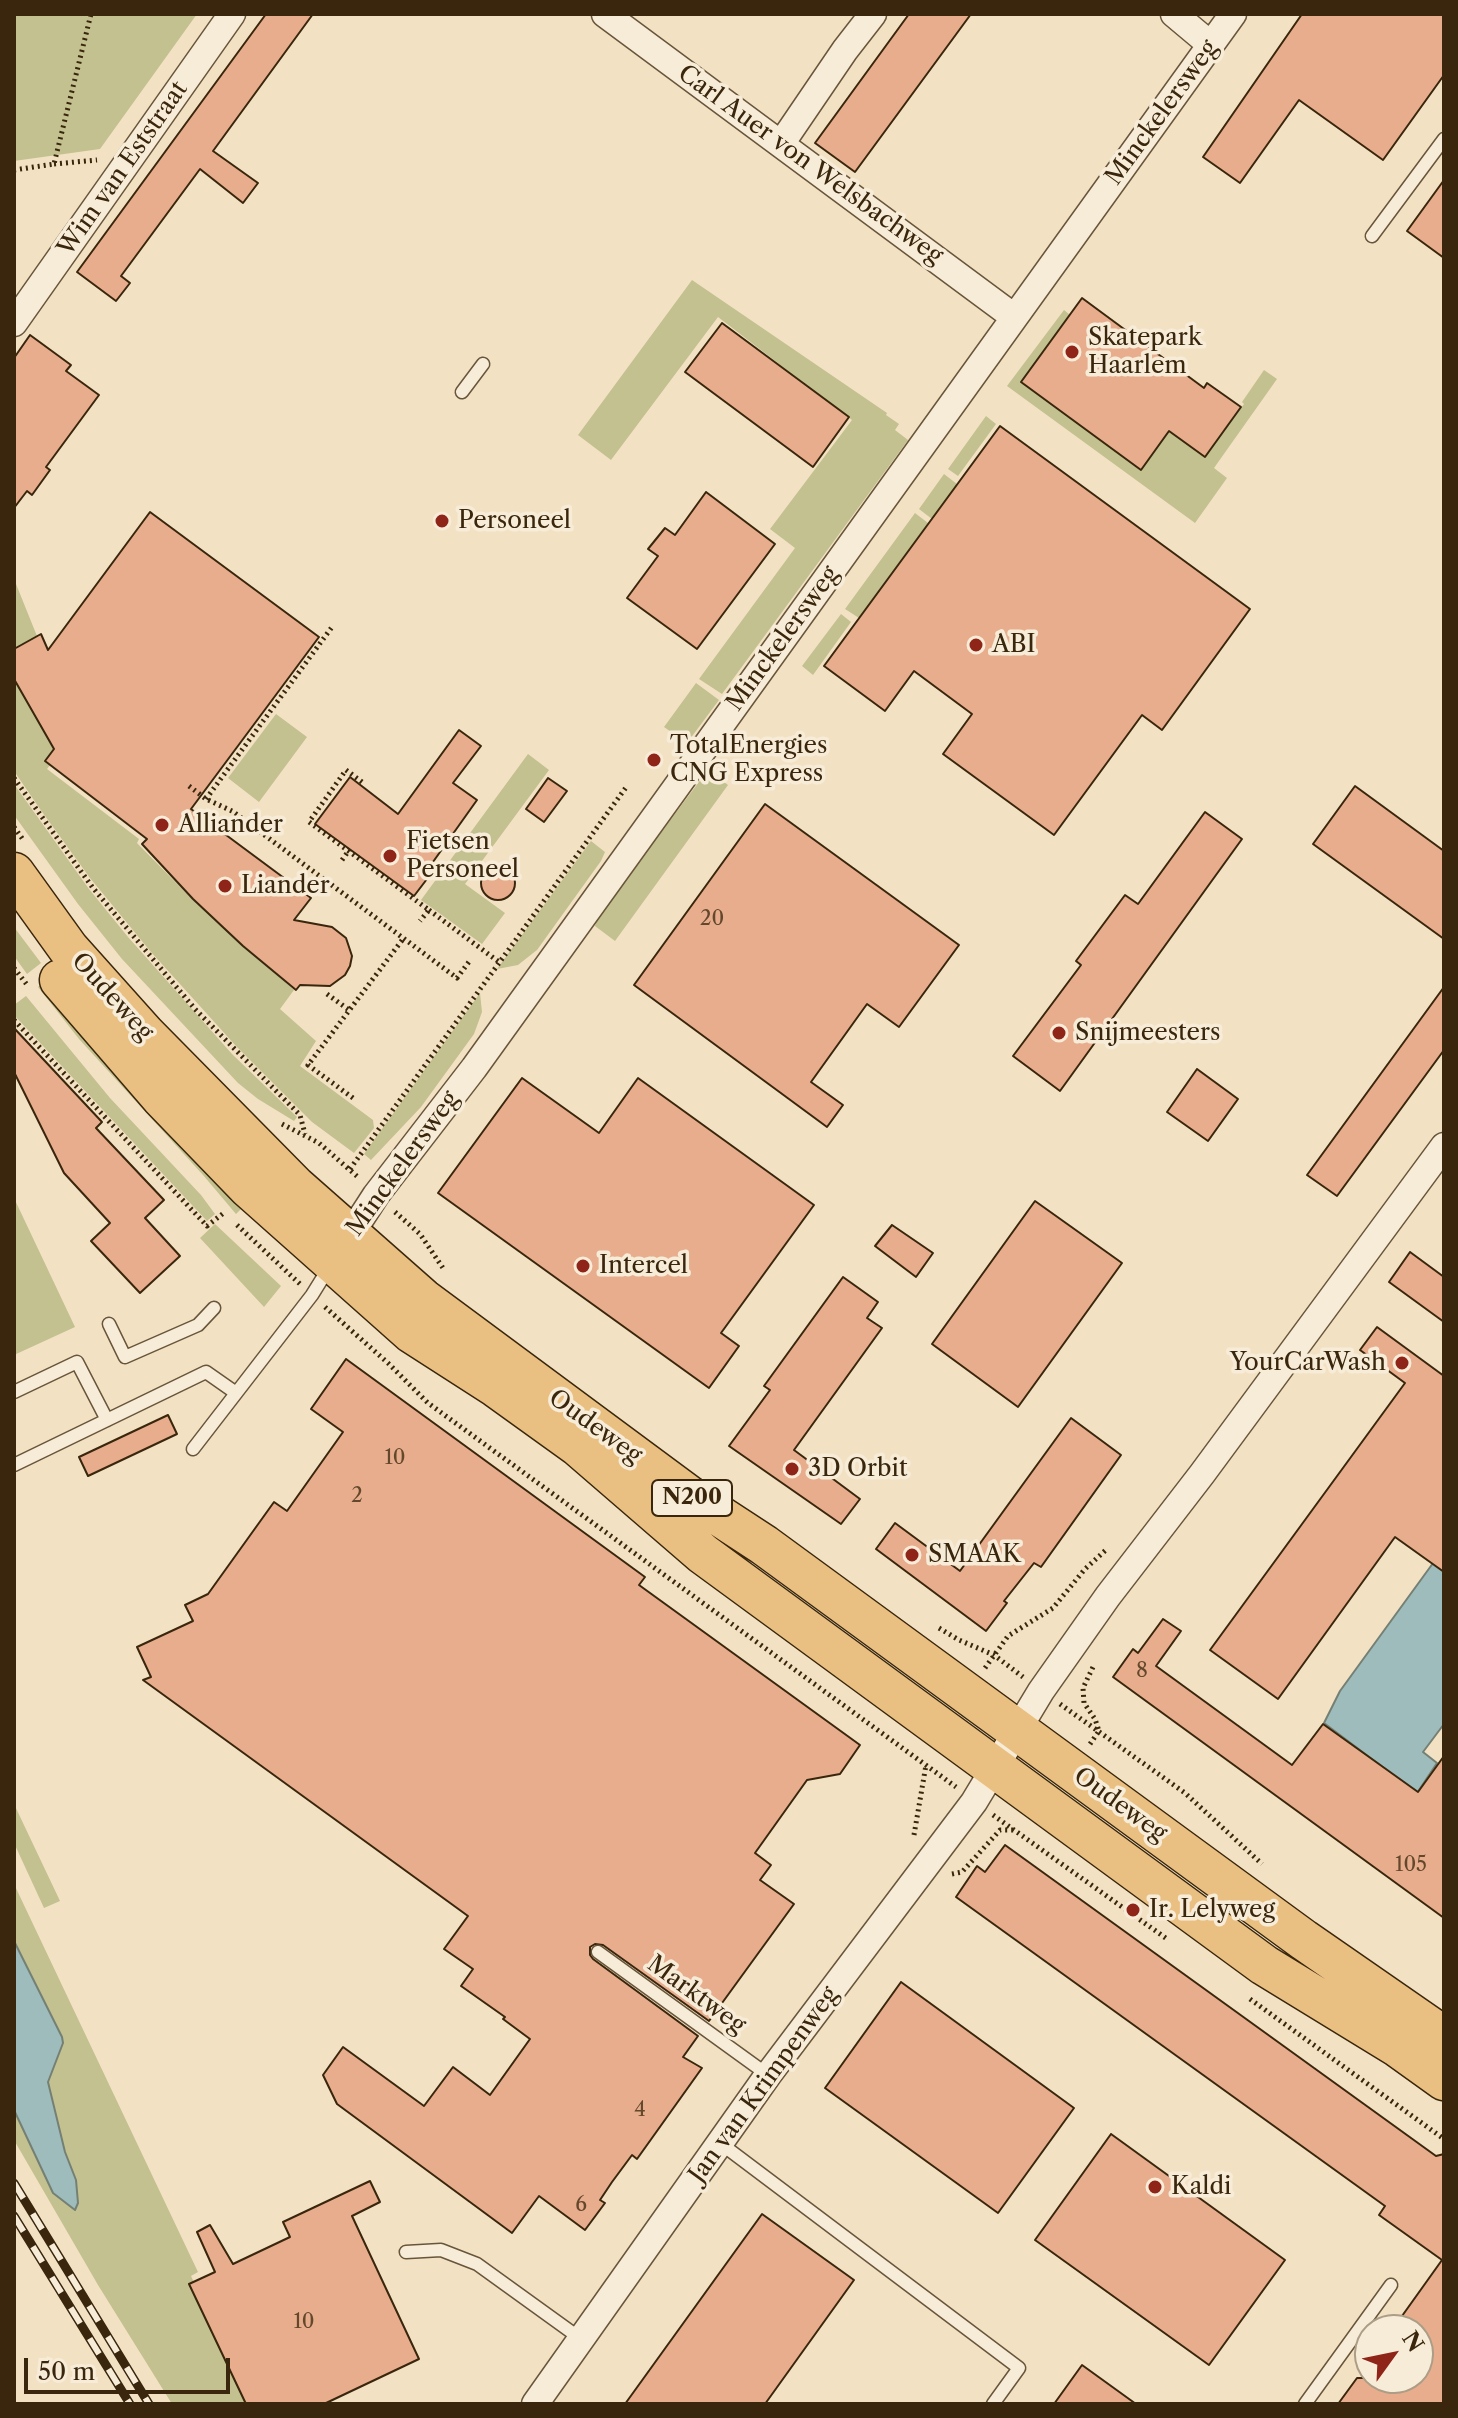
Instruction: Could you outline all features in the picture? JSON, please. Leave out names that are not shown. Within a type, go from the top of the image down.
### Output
[{"type":"main road","name":"Oudeweg","points":[[14,873],[68,948],[106,992],[255,1147],[331,1265],[423,1299],[689,1496],[764,1545],[1304,1940],[1444,2037]]},
{"type":"main road","name":"Oudeweg","points":[[14,919],[71,994],[161,1097],[271,1210],[412,1333],[496,1387],[578,1446],[703,1554],[1264,1965],[1398,2047],[1444,2080]]},
{"type":"street","name":"Wim van Eststraat","points":[[15,314],[232,14]]},
{"type":"street","name":"Carl Auer von Welsbachweg","points":[[605,14],[1014,317]]},
{"type":"street","points":[[781,144],[873,14]]},
{"type":"street","points":[[1174,14],[1211,45]]},
{"type":"street","name":"Minckelersweg","points":[[331,1265],[376,1195],[474,1068],[1233,14]]},
{"type":"street","name":"Jan van Krimpenweg","points":[[535,2404],[768,2075],[974,1802],[1041,1691],[1108,1596],[1444,1146]]},
{"type":"lane","points":[[1372,236],[1444,139]]},
{"type":"lane","points":[[462,392],[483,364]]},
{"type":"lane","points":[[193,1449],[331,1265]]},
{"type":"lane","points":[[109,1324],[125,1357],[198,1325],[214,1308]]},
{"type":"lane","points":[[14,1392],[77,1362],[107,1420]]},
{"type":"lane","points":[[14,1465],[206,1372],[236,1393]]},
{"type":"lane","name":"Marktweg","points":[[598,1952],[768,2075]]},
{"type":"lane","points":[[720,2143],[1019,2368],[993,2404]]},
{"type":"lane","points":[[406,2252],[441,2250],[477,2264],[581,2339]]},
{"type":"lane","points":[[1305,2404],[1391,2285]]},
{"type":"path","points":[[54,164],[91,14]]},
{"type":"path","points":[[14,170],[130,156]]},
{"type":"path","points":[[206,799],[332,627]]},
{"type":"path","points":[[362,782],[346,770],[309,822],[499,962]]},
{"type":"path","points":[[14,778],[123,925],[236,1052],[300,1115],[305,1135],[350,1169],[420,1234],[452,1280]]},
{"type":"path","points":[[189,786],[206,799],[232,811],[457,978],[471,959]]},
{"type":"path","points":[[350,1169],[627,786]]},
{"type":"path","points":[[342,860],[349,850]]},
{"type":"path","points":[[420,921],[429,910]]},
{"type":"path","points":[[353,1098],[308,1065],[403,939]]},
{"type":"path","points":[[327,994],[349,1010]]},
{"type":"path","points":[[14,1020],[207,1226],[225,1212]]},
{"type":"path","points":[[331,1265],[389,1364],[428,1403],[1016,1831]]},
{"type":"path","points":[[994,1655],[1008,1636],[1053,1608],[1085,1569],[1117,1541]]},
{"type":"path","points":[[936,1626],[994,1655],[1185,1793],[1268,1870]]},
{"type":"path","points":[[1097,1660],[1083,1688],[1084,1703],[1099,1731]]},
{"type":"path","points":[[912,1884],[913,1840],[926,1765]]},
{"type":"shaded area","points":[[14,14],[197,14],[100,149],[14,161]]},
{"type":"shaded area","points":[[692,280],[887,413],[899,424],[895,430],[908,440],[722,694],[699,679],[795,548],[770,529],[852,420],[718,317],[611,460],[578,435]]},
{"type":"shaded area","points":[[1064,310],[1070,315],[1021,382],[1141,469],[1171,429],[1207,454],[1244,404],[1242,402],[1264,370],[1277,379],[1214,468],[1227,478],[1195,523],[1007,386]]},
{"type":"shaded area","points":[[986,416],[996,424],[958,476],[948,469]]},
{"type":"shaded area","points":[[944,474],[957,484],[932,519],[919,509]]},
{"type":"shaded area","points":[[915,513],[928,523],[859,618],[845,609]]},
{"type":"shaded area","points":[[14,579],[43,651],[14,661]]},
{"type":"shaded area","points":[[841,614],[851,622],[813,675],[802,666]]},
{"type":"shaded area","points":[[14,675],[60,752],[47,769],[139,839],[137,843],[191,898],[294,990],[280,1009],[316,1041],[300,1066],[373,1120],[374,1128],[354,1153],[312,1122],[236,1046],[151,952],[90,878],[40,809],[14,771]]},
{"type":"shaded area","points":[[696,683],[719,700],[687,743],[664,727]]},
{"type":"shaded area","points":[[276,714],[307,737],[259,802],[228,778]]},
{"type":"shaded area","points":[[528,754],[549,770],[465,884],[505,913],[482,944],[421,900]]},
{"type":"shaded area","points":[[708,770],[728,785],[615,941],[595,926],[597,917]]},
{"type":"shaded area","points":[[14,784],[89,889],[128,937],[232,1054],[297,1117],[294,1121],[238,1083],[122,959],[14,815]]},
{"type":"shaded area","points":[[591,841],[605,852],[601,861],[537,950],[518,965],[497,969]]},
{"type":"shaded area","points":[[14,927],[41,963],[27,974],[14,956]]},
{"type":"shaded area","points":[[50,978],[251,1199],[236,1214],[79,1039],[38,987]]},
{"type":"shaded area","points":[[480,993],[482,1012],[474,1034],[421,1107],[371,1160],[364,1154]]},
{"type":"shaded area","points":[[26,996],[110,1098],[201,1195],[215,1214],[207,1221],[14,1015],[14,1005]]},
{"type":"shaded area","points":[[14,1198],[75,1327],[14,1355]]},
{"type":"shaded area","points":[[215,1224],[281,1286],[264,1307],[200,1238]]},
{"type":"shaded area","points":[[14,1804],[60,1901],[44,1908],[14,1843]]},
{"type":"shaded area","points":[[14,1884],[198,2272],[191,2276],[252,2404],[172,2404],[14,2140]]},
{"type":"water","points":[[1444,1548],[1444,1724],[1423,1752],[1437,1763],[1417,1793],[1324,1723],[1340,1691]]},
{"type":"water","points":[[14,1941],[62,2037],[63,2043],[48,2082],[65,2152],[76,2180],[78,2203],[75,2210],[53,2193],[14,2110]]},
{"type":"building","points":[[266,14],[313,14],[213,151],[258,183],[243,203],[200,169],[121,276],[130,283],[116,301],[77,272]]},
{"type":"building","points":[[909,14],[971,14],[855,172],[815,143]]},
{"type":"building","points":[[1302,14],[1444,14],[1444,75],[1383,160],[1299,100],[1240,183],[1203,157]]},
{"type":"building","points":[[1444,180],[1444,258],[1407,231]]},
{"type":"building","points":[[1082,298],[1204,388],[1207,383],[1241,407],[1205,457],[1169,431],[1141,470],[1021,382]]},
{"type":"building","points":[[722,323],[849,417],[813,467],[685,372]]},
{"type":"building","points":[[30,335],[71,365],[66,371],[99,395],[46,467],[50,470],[32,495],[27,491],[14,508],[14,358]]},
{"type":"building","points":[[1000,426],[1250,609],[1162,730],[1142,715],[1054,835],[943,754],[972,714],[914,671],[885,711],[824,666]]},
{"type":"building","points":[[706,492],[775,544],[697,649],[627,598],[658,556],[648,549],[665,528],[675,535]]},
{"type":"building","points":[[150,512],[319,637],[191,809],[311,898],[294,920],[332,927],[346,938],[352,956],[350,966],[345,975],[330,986],[300,985],[296,990],[193,899],[142,844],[147,839],[45,761],[54,749],[14,679],[14,649],[41,634],[48,650]]},
{"type":"building","points":[[459,730],[481,746],[453,783],[477,800],[423,876],[427,879],[414,896],[315,824],[350,777],[398,814]]},
{"type":"building","points":[[548,778],[567,791],[544,822],[526,809]]},
{"type":"building","points":[[1355,786],[1444,851],[1444,939],[1313,844]]},
{"type":"building","points":[[765,804],[959,945],[899,1027],[867,1004],[811,1082],[843,1105],[827,1127],[634,985]]},
{"type":"building","points":[[1205,812],[1242,839],[1060,1091],[1013,1056],[1081,965],[1076,961],[1125,895],[1138,904]]},
{"type":"building","points":[[498,866],[510,871],[515,883],[510,895],[498,900],[486,895],[481,883],[486,871]]},
{"type":"building","points":[[1444,987],[1444,1050],[1337,1196],[1307,1175]]},
{"type":"building","points":[[14,1028],[102,1122],[96,1128],[164,1200],[145,1218],[180,1256],[140,1293],[91,1241],[110,1223],[64,1173],[14,1072]]},
{"type":"building","points":[[1197,1069],[1238,1099],[1208,1141],[1167,1112]]},
{"type":"building","points":[[522,1078],[599,1133],[638,1078],[814,1205],[721,1333],[739,1346],[709,1388],[438,1193]]},
{"type":"building","points":[[1035,1201],[1122,1263],[1018,1407],[932,1344]]},
{"type":"building","points":[[892,1225],[933,1253],[916,1277],[875,1246]]},
{"type":"building","points":[[1410,1252],[1444,1277],[1444,1322],[1389,1282]]},
{"type":"building","points":[[843,1277],[878,1302],[867,1318],[882,1328],[794,1450],[860,1499],[841,1524],[729,1446],[770,1390],[764,1386]]},
{"type":"building","points":[[1377,1327],[1444,1376],[1444,1572],[1395,1537],[1278,1699],[1210,1650],[1405,1383],[1360,1350]]},
{"type":"building","points":[[346,1359],[645,1577],[639,1585],[860,1745],[840,1774],[807,1780],[755,1853],[771,1865],[760,1880],[794,1904],[709,2021],[603,1945],[590,1947],[593,1959],[698,2036],[683,2057],[702,2068],[637,2159],[632,2155],[612,2182],[600,2200],[605,2203],[585,2230],[539,2196],[512,2233],[337,2104],[323,2075],[343,2047],[424,2106],[453,2067],[490,2095],[530,2039],[461,1986],[473,1969],[444,1949],[468,1916],[143,1680],[151,1677],[137,1647],[193,1621],[185,1605],[208,1594],[274,1502],[287,1511],[343,1432],[311,1409]]},
{"type":"building","points":[[168,1415],[177,1434],[88,1476],[79,1457]]},
{"type":"building","points":[[1071,1418],[1121,1455],[1041,1567],[1034,1563],[1004,1601],[1007,1603],[986,1631],[876,1549],[895,1523],[960,1571]]},
{"type":"building","points":[[1163,1619],[1181,1631],[1156,1666],[1292,1765],[1323,1724],[1418,1792],[1444,1756],[1444,1918],[1113,1677],[1133,1649],[1138,1653]]},
{"type":"building","points":[[1005,1845],[1436,2156],[1444,2154],[1444,2404],[1338,2404],[1354,2382],[1354,2394],[1434,2394],[1434,2314],[1403,2314],[1442,2260],[1379,2215],[1385,2206],[956,1897],[977,1866],[985,1872]]},
{"type":"building","points":[[901,1982],[1074,2108],[998,2213],[825,2088]]},
{"type":"building","points":[[1111,2134],[1285,2260],[1209,2365],[1035,2240]]},
{"type":"building","points":[[370,2181],[380,2202],[352,2216],[419,2359],[324,2404],[246,2404],[189,2284],[215,2272],[197,2232],[210,2225],[233,2264],[290,2237],[283,2222]]},
{"type":"building","points":[[762,2214],[854,2280],[765,2404],[625,2404]]},
{"type":"building","points":[[1082,2365],[1136,2404],[1054,2404]]},
{"type":"railway","points":[[14,2183],[149,2404]]},
{"type":"railway","points":[[14,2216],[130,2404]]},
{"type":"place","name":"Skatepark Haarlem","points":[[1072,352]]},
{"type":"place","name":"Personeel","points":[[442,521]]},
{"type":"place","name":"ABI","points":[[976,645]]},
{"type":"place","name":"TotalEnergies CNG Express","points":[[654,760]]},
{"type":"place","name":"Alliander","points":[[162,825]]},
{"type":"place","name":"Fietsen Personeel","points":[[390,856]]},
{"type":"place","name":"Liander","points":[[225,886]]},
{"type":"place","name":"Snijmeesters","points":[[1059,1033]]},
{"type":"place","name":"Intercel","points":[[583,1266]]},
{"type":"place","name":"YourCarWash","points":[[1402,1363]]},
{"type":"place","name":"3D Orbit","points":[[792,1469]]},
{"type":"place","name":"SMAAK","points":[[912,1555]]},
{"type":"place","name":"Ir. Lelyweg","points":[[1133,1910]]},
{"type":"place","name":"Kaldi","points":[[1155,2187]]}]
